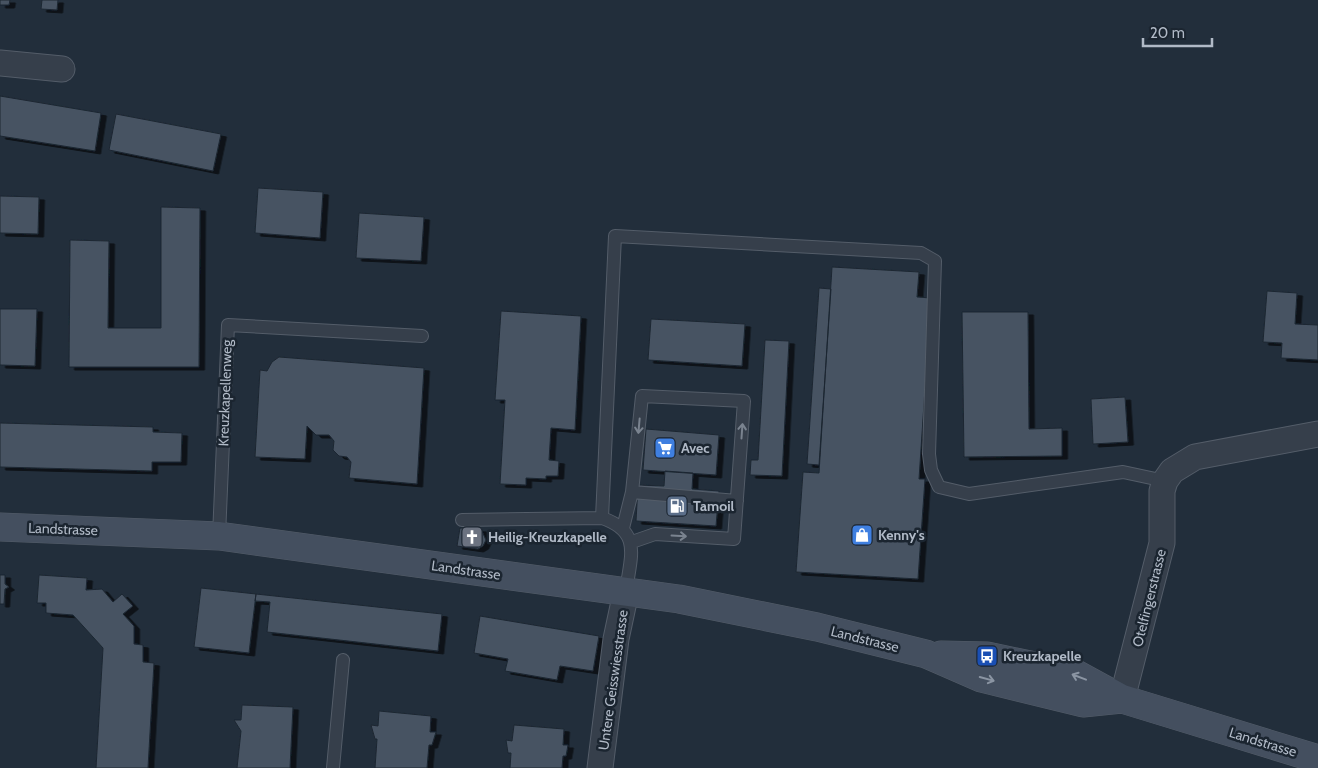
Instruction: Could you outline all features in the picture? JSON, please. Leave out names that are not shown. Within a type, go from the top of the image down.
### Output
[{"type":"main road","name":"Landstrasse","points":[[0,527],[219,536],[679,599],[817,627],[926,654],[987,656],[1078,676],[1122,699],[1318,759]]},
{"type":"street","points":[[0,62],[62,69]]},
{"type":"street","points":[[1164,481],[1172,471],[1195,457],[1318,434]]},
{"type":"street","name":"Otelfingerstrasse","points":[[1122,699],[1162,543],[1162,491],[1164,481]]},
{"type":"street","name":"Untere Geisswiesstrasse","points":[[600,768],[616,639],[626,592]]},
{"type":"lane","points":[[602,518],[615,236],[921,253],[935,261],[929,454],[931,470],[939,487],[969,494],[1123,472],[1164,481]]},
{"type":"lane","name":"Kreuzkapellenweg","points":[[219,536],[228,325],[422,336]]},
{"type":"lane","points":[[624,528],[632,492],[642,396],[744,401],[734,539],[655,534],[632,542]]},
{"type":"lane","points":[[632,492],[737,501]]},
{"type":"lane","points":[[462,520],[602,518],[624,528],[632,542],[626,592]]},
{"type":"lane","points":[[333,768],[343,660]]},
{"type":"building","points":[[0,0],[10,0],[9,5],[0,5]]},
{"type":"building","points":[[42,0],[58,0],[57,10],[41,9]]},
{"type":"building","points":[[0,96],[101,113],[95,151],[0,136]]},
{"type":"building","points":[[116,114],[221,134],[213,171],[109,150]]},
{"type":"building","points":[[258,188],[323,192],[320,238],[255,233]]},
{"type":"building","points":[[0,196],[39,197],[38,234],[0,233]]},
{"type":"building","points":[[161,207],[200,208],[199,367],[69,367],[70,240],[109,241],[108,328],[161,328]]},
{"type":"building","points":[[359,213],[424,217],[421,261],[356,258]]},
{"type":"building","points":[[832,267],[919,272],[917,297],[931,298],[919,479],[925,479],[918,579],[796,572],[803,472],[819,473]]},
{"type":"building","points":[[819,288],[831,289],[819,465],[807,464]]},
{"type":"building","points":[[1267,291],[1297,293],[1295,324],[1318,325],[1318,360],[1281,358],[1282,343],[1263,342]]},
{"type":"building","points":[[0,309],[37,309],[35,366],[0,365]]},
{"type":"building","points":[[501,311],[581,316],[575,430],[551,428],[549,460],[559,461],[558,476],[546,476],[546,479],[526,478],[526,485],[500,484],[505,400],[495,400]]},
{"type":"building","points":[[962,312],[1028,312],[1029,429],[1062,428],[1062,456],[964,457]]},
{"type":"building","points":[[651,319],[745,324],[742,366],[648,360]]},
{"type":"building","points":[[765,340],[789,341],[782,476],[750,475],[751,460],[758,460]]},
{"type":"building","points":[[279,357],[424,368],[417,484],[349,478],[351,462],[347,457],[339,456],[333,450],[334,441],[329,435],[316,435],[307,426],[305,459],[255,457],[260,370],[267,371],[272,362]]},
{"type":"building","points":[[1125,397],[1128,442],[1093,444],[1091,399]]},
{"type":"building","points":[[0,423],[153,427],[153,432],[182,433],[181,462],[152,462],[152,471],[0,467]]},
{"type":"building","points":[[646,429],[719,435],[716,475],[643,470]]},
{"type":"building","name":"Tamoil","points":[[665,471],[693,473],[692,489],[719,491],[716,526],[636,521],[638,485],[664,486]]},
{"type":"building","name":"Heilig-Kreuzkapelle","points":[[460,528],[481,529],[486,540],[483,546],[478,549],[457,546]]},
{"type":"building","points":[[0,575],[5,575],[5,584],[9,587],[5,589],[4,604],[0,604]]},
{"type":"building","points":[[39,575],[87,578],[86,590],[102,589],[113,602],[122,594],[133,606],[123,614],[134,626],[134,644],[143,645],[143,662],[154,663],[148,768],[96,768],[103,648],[73,615],[46,613],[46,603],[37,603]]},
{"type":"building","points":[[201,588],[256,594],[249,653],[194,647]]},
{"type":"building","points":[[256,594],[442,614],[438,651],[267,632],[270,602],[255,601]]},
{"type":"building","points":[[480,616],[599,636],[593,671],[560,666],[557,680],[505,671],[508,659],[474,653]]},
{"type":"building","points":[[242,705],[293,707],[290,768],[237,768],[241,731],[234,720],[241,720]]},
{"type":"building","points":[[379,711],[431,716],[430,732],[436,732],[432,745],[429,745],[427,768],[375,768],[377,739],[375,739],[371,725],[378,726]]},
{"type":"building","points":[[514,725],[564,729],[563,745],[568,745],[566,756],[563,756],[562,768],[510,768],[511,753],[508,753],[506,740],[512,741]]},
{"type":"place","name":"Avec","points":[[665,448]]},
{"type":"place","name":"Tamoil","points":[[677,506]]},
{"type":"place","name":"Kenny's","points":[[862,535]]},
{"type":"place","name":"Heilig-Kreuzkapelle","points":[[472,537]]},
{"type":"place","name":"Kreuzkapelle","points":[[987,656]]}]
